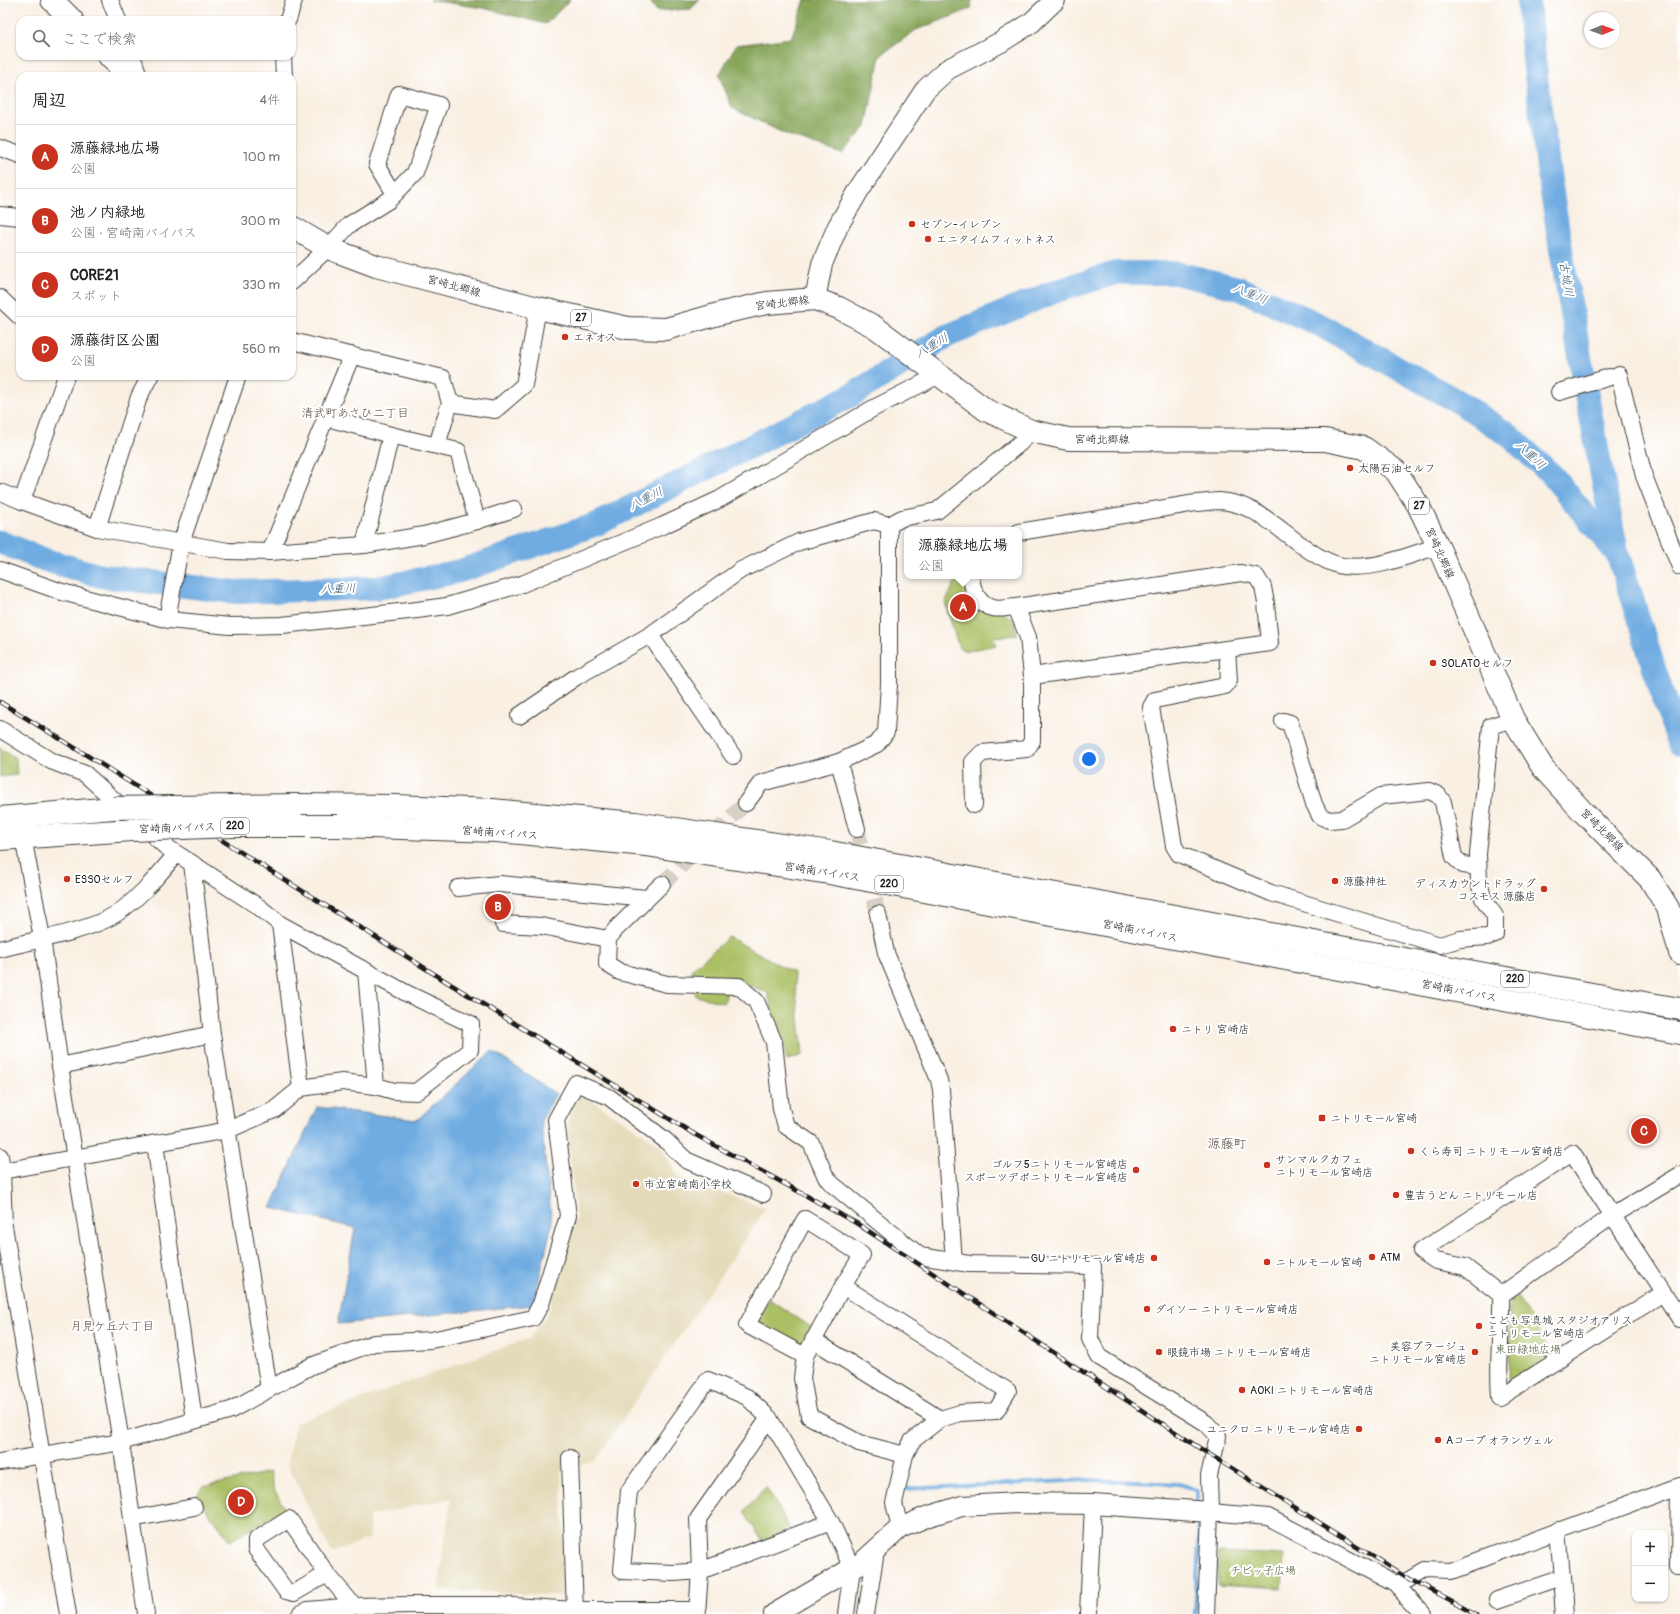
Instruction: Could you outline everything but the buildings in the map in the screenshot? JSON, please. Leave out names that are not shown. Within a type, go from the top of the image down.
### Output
[{"type":"main road","points":[[52,0],[68,16]]},
{"type":"main road","points":[[113,60],[125,72]]},
{"type":"main road","name":"宮崎北郷線","points":[[296,229],[328,248],[376,266],[538,308],[628,328],[666,329],[722,313],[768,304],[815,299],[839,308],[875,327],[986,410],[1031,431],[1068,439],[1325,440],[1364,448],[1396,471],[1418,505],[1438,546],[1513,720],[1543,768],[1582,811],[1650,879],[1668,908],[1680,953]]},
{"type":"main road","name":"宮崎南バイパス","points":[[0,818],[113,808],[296,805],[396,806],[492,810],[635,823],[830,852],[1439,955],[1680,1009]]},
{"type":"main road","name":"宮崎南バイパス","points":[[0,839],[132,830],[232,826],[338,826],[497,831],[646,845],[830,873],[1680,1033]]},
{"type":"street","points":[[110,0],[116,16]]},
{"type":"street","points":[[289,16],[294,0]]},
{"type":"street","points":[[815,299],[822,264],[838,226],[859,190],[925,90],[948,68],[1001,42],[1031,23],[1055,0]]},
{"type":"street","points":[[133,60],[138,72]]},
{"type":"street","points":[[283,60],[284,72]]},
{"type":"street","points":[[296,278],[328,248],[349,225],[389,200],[395,194],[415,173],[439,105],[399,94],[377,164],[395,194]]},
{"type":"street","points":[[0,148],[16,154]]},
{"type":"street","points":[[0,215],[16,217]]},
{"type":"street","points":[[1,304],[16,314]]},
{"type":"street","points":[[450,403],[494,410],[524,385],[538,308]]},
{"type":"street","points":[[296,342],[443,378],[450,403],[437,445]]},
{"type":"street","points":[[270,552],[352,355]]},
{"type":"street","points":[[0,570],[62,592],[230,626],[282,624],[340,619],[447,606],[522,584],[662,526],[720,499],[872,409],[939,375]]},
{"type":"street","points":[[1559,392],[1614,376],[1644,476],[1680,568]]},
{"type":"street","points":[[22,501],[65,380]]},
{"type":"street","points":[[97,528],[139,398],[148,380]]},
{"type":"street","points":[[169,614],[180,549],[237,380]]},
{"type":"street","points":[[327,418],[458,451],[476,522]]},
{"type":"street","points":[[519,716],[576,677],[650,634],[741,570],[799,542],[874,521],[889,525],[902,518],[937,511],[1020,443],[1031,431]]},
{"type":"street","points":[[364,545],[391,435]]},
{"type":"street","points":[[0,492],[97,528],[180,549],[228,551],[270,552],[364,545],[424,535],[476,522],[514,509]]},
{"type":"street","points":[[1022,532],[1196,503],[1220,501],[1237,504],[1257,513],[1320,558],[1341,566],[1366,567],[1386,563],[1438,546]]},
{"type":"street","points":[[746,803],[761,783],[839,762],[877,744],[886,732],[889,684],[889,525]]},
{"type":"street","points":[[972,579],[974,591],[981,603],[993,608],[1016,607],[1241,573],[1256,576],[1263,587],[1270,643],[1032,676]]},
{"type":"street","points":[[974,804],[973,762],[982,753],[1027,749],[1032,741],[1032,676],[1028,637],[1016,607]]},
{"type":"street","points":[[650,634],[733,756]]},
{"type":"street","points":[[1227,649],[1229,680],[1225,686],[1155,700],[1151,706],[1174,846],[1179,854],[1271,893],[1439,955]]},
{"type":"street","points":[[1435,986],[1439,955],[1460,939],[1487,937],[1495,934],[1495,916],[1483,898],[1479,882],[1478,854],[1491,726],[1513,720]]},
{"type":"street","points":[[1283,721],[1290,723],[1314,804],[1320,816],[1329,820],[1342,820],[1381,796],[1429,792],[1438,795],[1443,802],[1454,857],[1463,865],[1478,867]]},
{"type":"street","points":[[0,729],[51,761],[85,774],[176,854],[259,907],[280,924],[408,994],[471,1024],[470,1050],[416,1092],[342,1082],[301,1088],[274,1110],[228,1130],[75,1157],[1,1163],[2,1226],[68,1614]]},
{"type":"street","points":[[839,762],[857,829]]},
{"type":"street","points":[[23,837],[42,938],[60,1066],[121,1442],[146,1614]]},
{"type":"street","points":[[0,949],[73,931],[107,919],[131,902],[153,882],[176,854]]},
{"type":"street","points":[[192,863],[212,1034],[269,1389]]},
{"type":"street","points":[[458,888],[500,884],[646,898]]},
{"type":"street","points":[[662,884],[616,929],[608,940],[607,964],[620,972],[667,984],[740,986],[756,1001],[774,1042],[781,1109],[786,1126],[811,1143],[826,1177],[832,1184],[920,1256],[970,1264],[1093,1266],[1090,1338],[1099,1357],[1206,1423],[1218,1436],[1209,1476],[1210,1512],[1206,1614]]},
{"type":"street","points":[[878,914],[886,953],[925,1046],[941,1090],[954,1261]]},
{"type":"street","points":[[280,924],[301,1088]]},
{"type":"street","points":[[503,924],[541,926],[608,940]]},
{"type":"street","points":[[366,971],[376,1086]]},
{"type":"street","points":[[60,1066],[212,1034]]},
{"type":"street","points":[[0,1462],[121,1442],[231,1410],[311,1366],[374,1342],[431,1340],[533,1318],[541,1304],[568,1216],[556,1120],[576,1083],[609,1097],[665,1140],[686,1160],[763,1194]]},
{"type":"street","points":[[155,1143],[194,1420]]},
{"type":"street","points":[[1501,1295],[1465,1267],[1436,1261],[1421,1251],[1572,1153],[1680,1319]]},
{"type":"street","points":[[1501,1295],[1612,1216],[1680,1175]]},
{"type":"street","points":[[805,1356],[747,1325],[805,1219],[862,1255],[843,1286],[805,1356],[802,1378],[810,1416],[859,1443],[905,1455]]},
{"type":"street","points":[[843,1286],[1008,1391],[996,1412],[960,1413],[940,1419],[912,1441],[905,1455],[894,1503],[900,1528]]},
{"type":"street","points":[[1501,1295],[1502,1323],[1498,1378],[1500,1397],[1663,1293]]},
{"type":"street","points":[[814,1340],[940,1419]]},
{"type":"street","points":[[831,1522],[700,1571],[674,1573],[622,1571],[629,1491],[708,1380],[747,1396],[769,1418],[831,1522],[852,1568],[846,1614]]},
{"type":"street","points":[[300,1614],[308,1610],[319,1612],[354,1606],[412,1610],[698,1612],[700,1571],[698,1519],[769,1418]]},
{"type":"street","points":[[570,1458],[575,1612]]},
{"type":"street","points":[[1395,1584],[1425,1570],[1450,1571],[1680,1486],[1680,1566]]},
{"type":"street","points":[[774,1614],[852,1568],[858,1566],[900,1528],[926,1517],[962,1506],[1018,1503],[1093,1504],[1268,1517],[1395,1584],[1423,1614]]},
{"type":"street","points":[[1088,1614],[1093,1504]]},
{"type":"street","points":[[132,1519],[194,1508]]},
{"type":"street","points":[[327,1574],[294,1593],[286,1591],[256,1549],[256,1540],[289,1519],[327,1574],[354,1606]]},
{"type":"street","points":[[1558,1530],[1565,1614]]},
{"type":"street","points":[[866,1614],[876,1551]]},
{"type":"street","points":[[1497,1600],[1562,1578]]},
{"type":"shaded area","points":[[577,1091],[660,1145],[679,1177],[766,1208],[595,1461],[561,1471],[567,1596],[438,1590],[451,1498],[369,1516],[370,1538],[332,1553],[287,1464],[295,1423],[530,1338],[549,1311],[576,1218],[567,1122]]},
{"type":"green space","points":[[430,0],[570,0],[546,24],[483,8]]},
{"type":"green space","points":[[649,0],[700,0],[691,9],[657,11]]},
{"type":"green space","points":[[805,0],[972,0],[971,9],[916,30],[880,56],[866,127],[842,154],[785,134],[732,108],[719,75],[736,45],[791,38]]},
{"type":"green space","points":[[957,579],[967,579],[1008,616],[1014,619],[1017,635],[993,637],[997,645],[966,651],[959,648],[945,603]]},
{"type":"green space","points":[[0,748],[16,758],[17,775],[0,777]]},
{"type":"green space","points":[[491,895],[505,895],[505,918],[491,918]]},
{"type":"green space","points":[[729,937],[794,973],[803,1055],[787,1060],[767,992],[731,979],[724,1003],[696,996],[691,970]]},
{"type":"green space","name":"東田緑地広場","points":[[1517,1294],[1551,1354],[1509,1387],[1510,1300]]},
{"type":"green space","points":[[769,1299],[814,1329],[801,1348],[756,1323]]},
{"type":"green space","points":[[270,1472],[273,1487],[285,1509],[230,1541],[196,1496],[202,1487]]},
{"type":"green space","points":[[766,1486],[790,1530],[762,1541],[744,1512]]},
{"type":"green space","name":"チビッ子広場","points":[[1219,1552],[1284,1555],[1282,1588],[1217,1584]]},
{"type":"water","points":[[492,1051],[556,1094],[541,1121],[552,1224],[533,1305],[338,1324],[355,1228],[271,1208],[317,1107],[417,1120]]},
{"type":"waterway","name":"古城川","points":[[1528,0],[1535,70],[1554,208],[1578,347],[1617,553]]},
{"type":"waterway","name":"八重川","points":[[0,542],[45,560],[101,576],[235,592],[378,588],[460,571],[597,524],[850,396],[947,336],[1056,291],[1116,273],[1176,273],[1238,288],[1320,325],[1464,405],[1511,437],[1552,475],[1618,555],[1671,721],[1680,744]]},
{"type":"waterway","points":[[903,1489],[1088,1480],[1179,1484],[1197,1491],[1197,1505]]},
{"type":"waterway","points":[[1195,1614],[1199,1544],[1198,1516]]},
{"type":"tunnel","points":[[662,884],[746,803]]},
{"type":"tunnel","points":[[857,829],[878,914]]},
{"type":"railway","points":[[0,702],[447,982],[694,1134],[856,1223],[1204,1451],[1410,1579],[1477,1614]]},
{"type":"place","name":"セブン-イレブン","points":[[912,224]]},
{"type":"place","name":"エニタイムフィットネス","points":[[928,239]]},
{"type":"place","name":"エネオス","points":[[565,337]]},
{"type":"place","name":"太陽石油セルフ","points":[[1350,468]]},
{"type":"place","name":"源藤緑地広場","points":[[963,607]]},
{"type":"place","name":"SOLATOセルフ","points":[[1433,663]]},
{"type":"place","name":"ESSOセルフ","points":[[67,879]]},
{"type":"place","name":"源藤神社","points":[[1335,881]]},
{"type":"place","name":"ディスカウントドラッグ コスモス 源藤店","points":[[1544,889]]},
{"type":"place","name":"池ノ内緑地","points":[[498,907]]},
{"type":"place","name":"ニトリ 宮崎店","points":[[1173,1029]]},
{"type":"place","name":"ニトリモール宮崎","points":[[1322,1118]]},
{"type":"place","name":"CORE21","points":[[1644,1131]]},
{"type":"place","name":"くら寿司 ニトリモール宮崎店","points":[[1411,1151]]},
{"type":"place","name":"サンマルクカフェ ニトリモール宮崎店","points":[[1267,1165]]},
{"type":"place","name":"ゴルフ5ニトリモール宮崎店 スポーツデポニトリモール宮崎店","points":[[1136,1170]]},
{"type":"place","name":"市立宮崎南小学校","points":[[636,1184]]},
{"type":"place","name":"豊吉うどん ニトリモール店","points":[[1396,1195]]},
{"type":"place","name":"ATM","points":[[1372,1257]]},
{"type":"place","name":"GU ニトリモール宮崎店","points":[[1154,1258]]},
{"type":"place","name":"ニトルモール宮崎","points":[[1267,1262]]},
{"type":"place","name":"ダイソー ニトリモール宮崎店","points":[[1147,1309]]},
{"type":"place","name":"こども写真城 スタジオアリス ニトリモール宮崎店","points":[[1479,1326]]},
{"type":"place","name":"眼鏡市場 ニトリモール宮崎店","points":[[1159,1352]]},
{"type":"place","name":"美容プラージュ ニトリモール宮崎店","points":[[1475,1352]]},
{"type":"place","name":"AOKI ニトリモール宮崎店","points":[[1242,1390]]},
{"type":"place","name":"ユニクロ ニトリモール宮崎店","points":[[1359,1429]]},
{"type":"place","name":"Aコープ オランヴェル","points":[[1438,1440]]},
{"type":"place","name":"源藤街区公園","points":[[241,1502]]},
{"type":"district","name":"清武町あさひ二丁目","points":[[355,413]]},
{"type":"district","name":"源藤町","points":[[1227,1144]]},
{"type":"district","name":"月見ケ丘六丁目","points":[[112,1326]]}]
